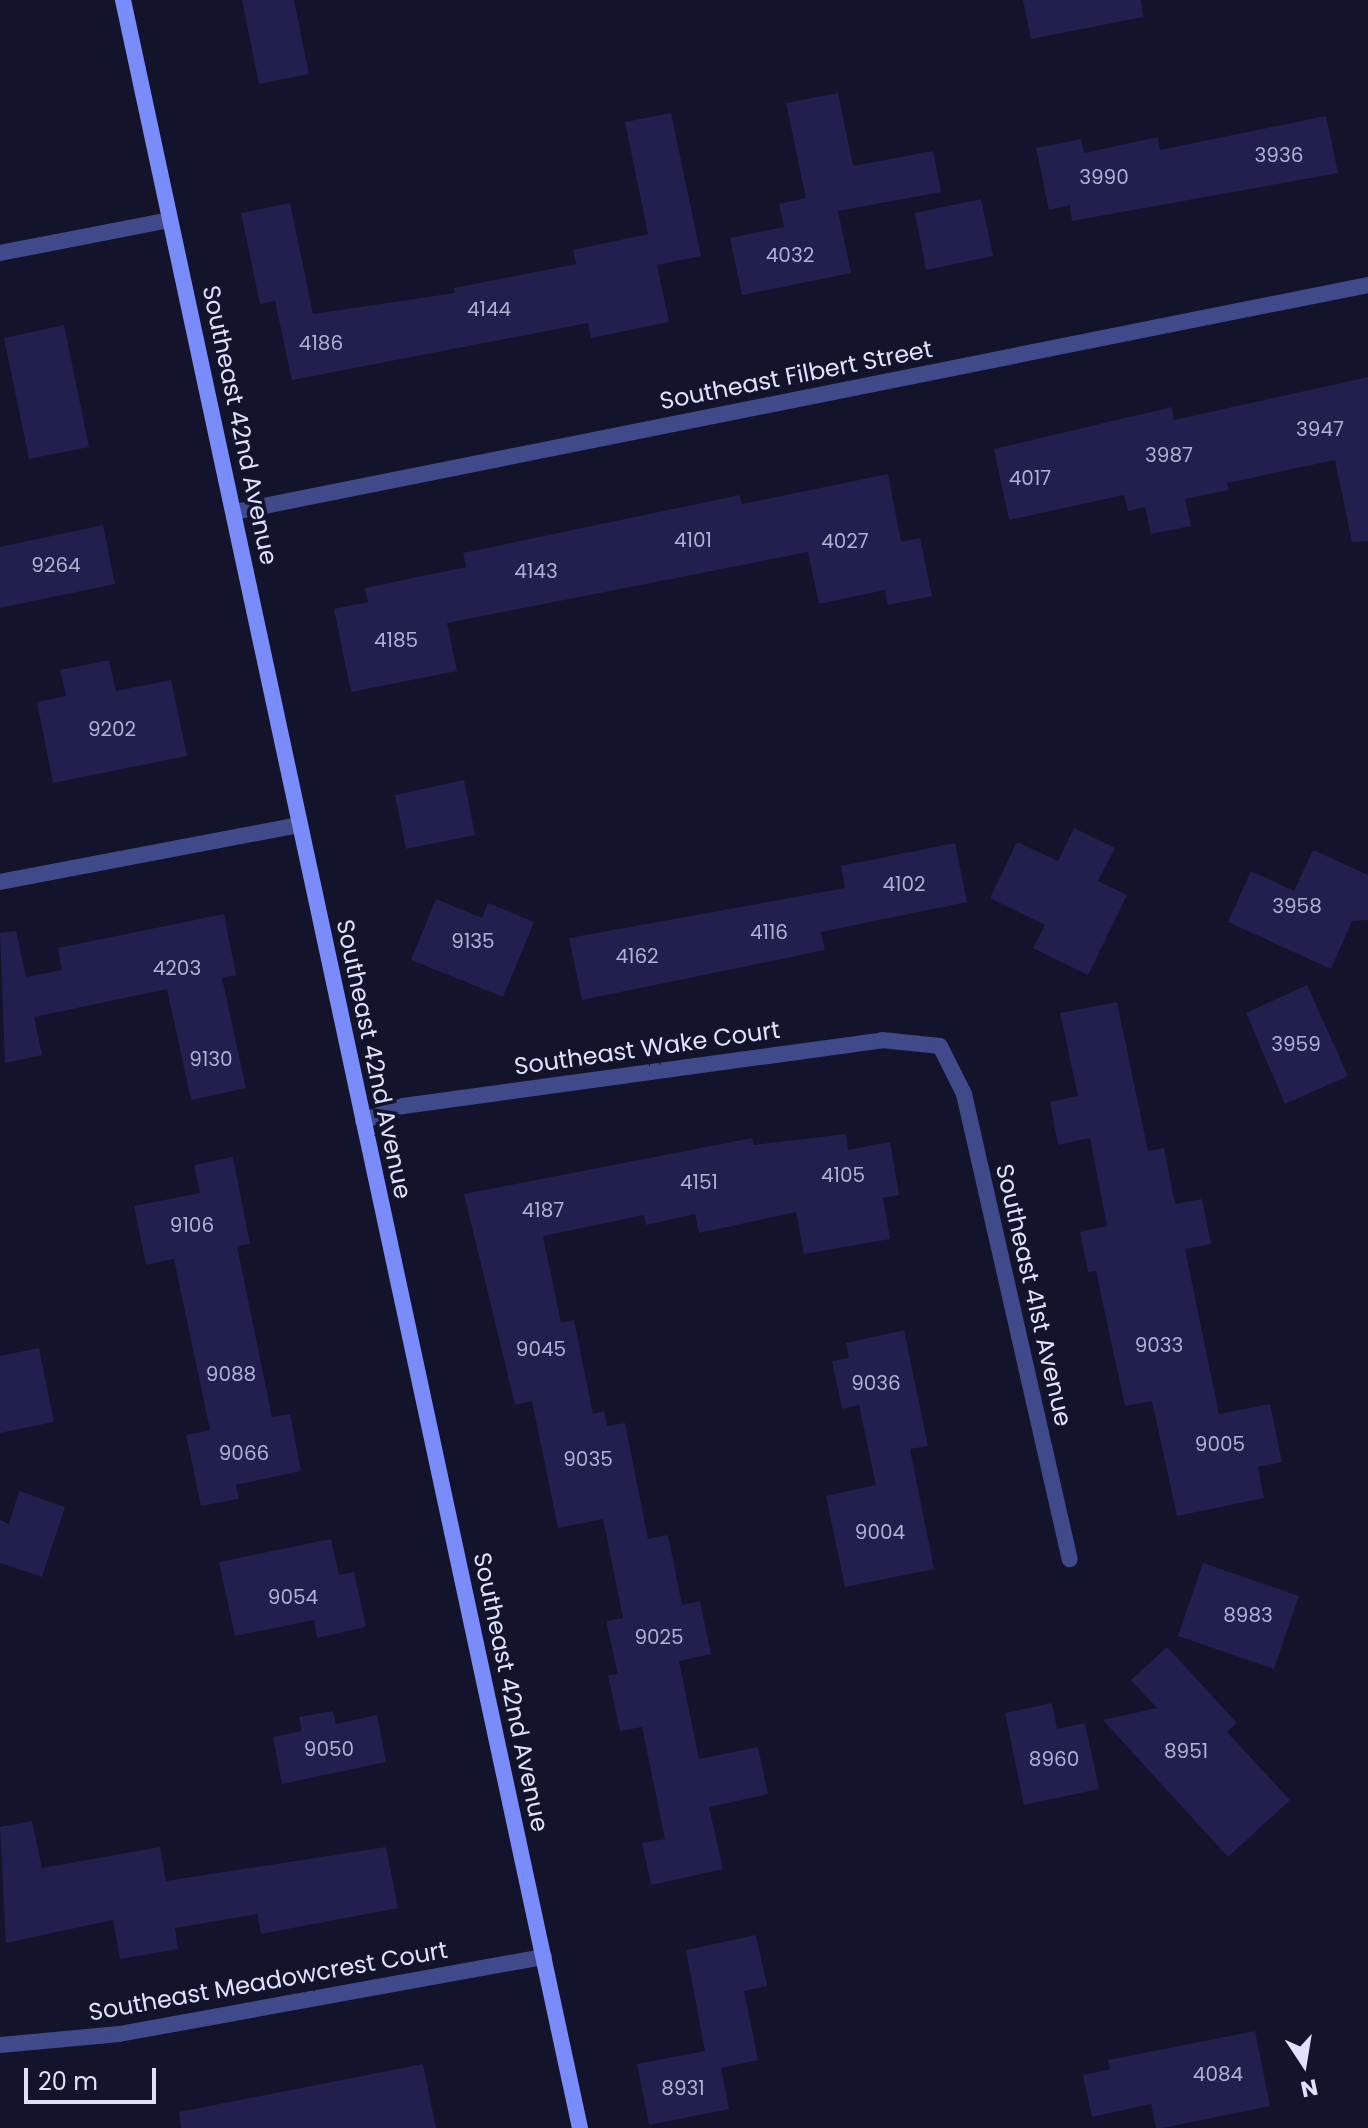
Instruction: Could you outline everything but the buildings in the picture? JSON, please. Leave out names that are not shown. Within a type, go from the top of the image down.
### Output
[{"type":"street","name":"Southeast 42nd Avenue","points":[[123,0],[580,2128]]},
{"type":"street","points":[[0,253],[170,220]]},
{"type":"street","name":"Southeast Filbert Street","points":[[234,512],[1368,285]]},
{"type":"street","points":[[0,882],[300,825]]},
{"type":"street","name":"Southeast Wake Court","points":[[363,1121],[416,1104],[882,1040],[940,1046]]},
{"type":"street","name":"Southeast 41st Avenue","points":[[940,1046],[964,1094],[1070,1559]]},
{"type":"street","name":"Southeast Meadowcrest Court","points":[[0,2045],[119,2034],[544,1957]]}]
